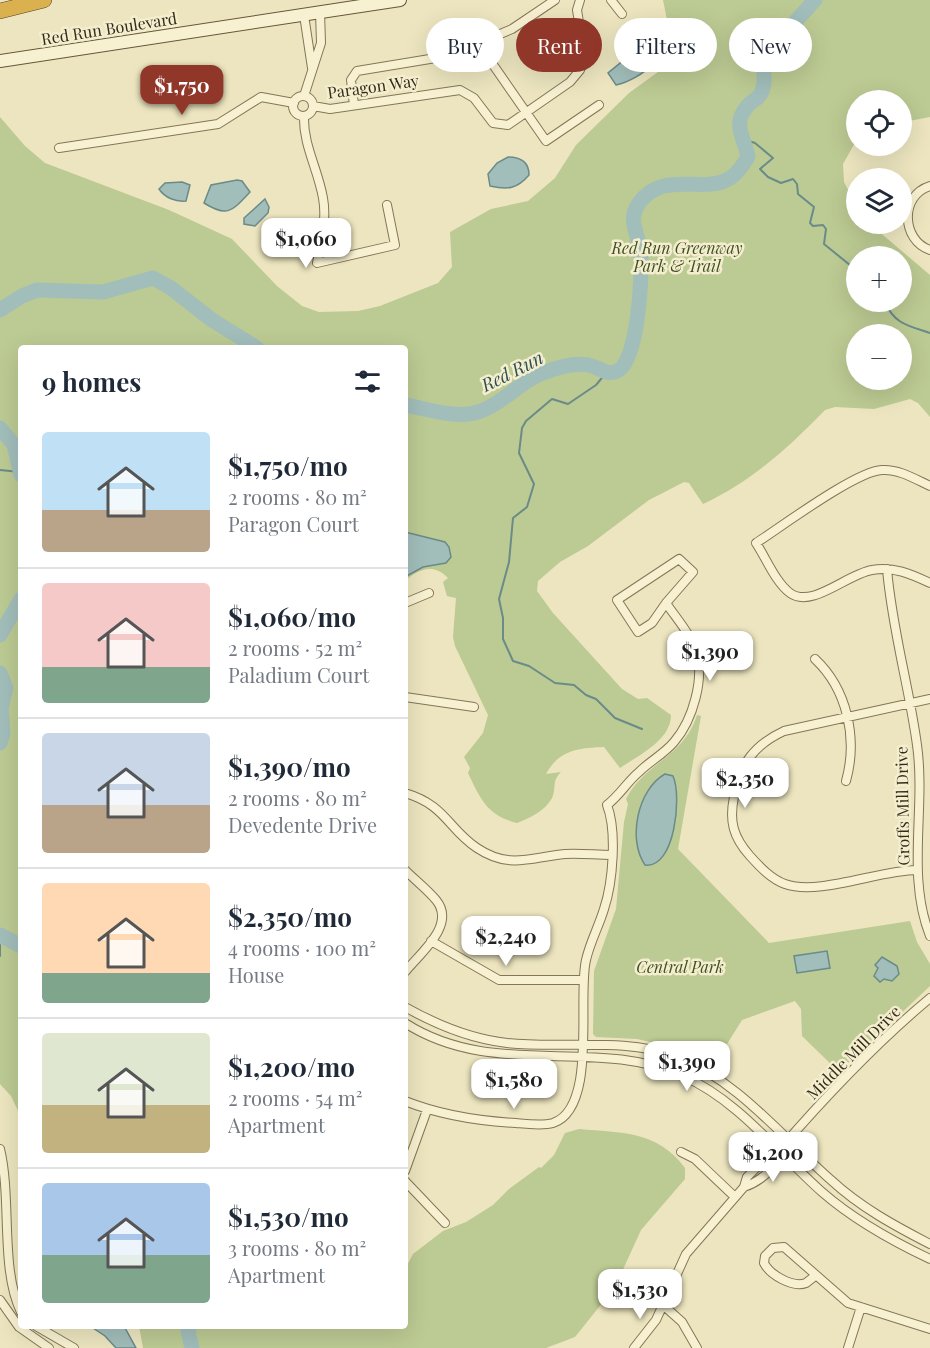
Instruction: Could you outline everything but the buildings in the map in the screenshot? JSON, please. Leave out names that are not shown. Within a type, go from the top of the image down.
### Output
[{"type":"highway","points":[[0,11],[44,0]]},
{"type":"main road","name":"Red Run Boulevard","points":[[0,61],[400,0]]},
{"type":"street","points":[[504,33],[555,0]]},
{"type":"street","name":"Paragon Way","points":[[313,106],[326,109],[454,89],[471,95],[488,118],[497,125],[508,125],[570,82],[580,70],[584,54],[577,10],[580,0]]},
{"type":"street","points":[[611,0],[622,14]]},
{"type":"street","points":[[59,148],[218,124],[261,97],[294,103],[304,96],[321,43],[320,12]]},
{"type":"street","points":[[304,15],[312,68]]},
{"type":"street","points":[[354,105],[351,80],[357,71],[426,60]]},
{"type":"street","points":[[497,72],[546,141],[599,105]]},
{"type":"street","points":[[294,103],[296,112],[304,116],[311,113],[313,106],[311,99],[304,96]]},
{"type":"street","points":[[304,116],[306,141],[324,205],[324,223],[317,263],[395,245],[387,205]]},
{"type":"street","points":[[930,186],[923,188],[913,198],[907,214],[915,240],[930,250]]},
{"type":"street","points":[[930,486],[908,475],[879,470],[854,480],[756,543],[788,592],[804,598],[818,595],[854,574],[887,569],[901,571],[930,583]]},
{"type":"street","points":[[679,559],[693,572],[666,603],[652,623],[638,632],[617,600],[679,559]]},
{"type":"street","name":"Groffs Mill Drive","points":[[887,569],[897,646],[910,703],[920,773],[917,870],[921,905],[930,936]]},
{"type":"street","points":[[408,602],[421,598],[429,592]]},
{"type":"street","points":[[408,1102],[427,1110],[502,1122],[552,1123],[562,1118],[573,1101],[583,1058],[584,980],[589,949],[608,896],[612,828],[607,805],[622,793],[638,772],[675,741],[690,717],[698,677],[696,650],[666,603]]},
{"type":"street","points":[[815,659],[839,689],[852,755],[846,781]]},
{"type":"street","points":[[408,698],[474,707]]},
{"type":"street","points":[[917,870],[901,870],[810,887],[798,887],[774,878],[761,868],[735,836],[731,811],[737,777],[750,754],[784,731],[930,699]]},
{"type":"street","points":[[408,794],[423,800],[442,813],[475,847],[510,861],[537,860],[564,854],[611,855]]},
{"type":"street","points":[[408,873],[440,906],[441,924],[431,941],[409,960]]},
{"type":"street","points":[[431,941],[499,981],[584,980]]},
{"type":"street","name":"Middle Mill Drive","points":[[634,1348],[648,1332],[663,1305],[686,1254],[744,1187],[754,1185],[773,1165],[776,1153],[878,1045],[930,998]]},
{"type":"street","points":[[408,1009],[434,1023],[488,1040],[652,1051],[691,1063],[724,1082],[857,1202],[930,1244]]},
{"type":"street","points":[[408,1024],[457,1047],[482,1052],[626,1060],[668,1069],[685,1076],[731,1106],[776,1153],[848,1212],[903,1246],[930,1259]]},
{"type":"street","points":[[408,1163],[427,1110]]},
{"type":"street","points":[[0,1149],[3,1171],[5,1274],[18,1307]]},
{"type":"street","points":[[681,1152],[695,1159],[735,1197]]},
{"type":"street","points":[[408,1184],[445,1223]]},
{"type":"street","points":[[814,1276],[806,1283],[796,1284],[771,1273],[764,1263],[765,1256],[773,1248],[784,1247],[840,1298],[930,1329]]},
{"type":"street","points":[[0,1300],[18,1327]]},
{"type":"street","points":[[663,1305],[682,1322],[697,1348]]},
{"type":"street","points":[[848,1348],[861,1307]]},
{"type":"street","points":[[20,1329],[49,1348]]},
{"type":"street","points":[[41,1329],[74,1348]]},
{"type":"green space","name":"Red Run Greenway Park & Trail","points":[[663,0],[930,0],[930,117],[912,120],[912,90],[846,90],[848,156],[843,164],[846,186],[846,234],[882,234],[896,246],[846,246],[846,312],[912,312],[912,260],[930,275],[930,417],[918,403],[910,399],[874,409],[835,407],[825,410],[783,451],[721,495],[703,504],[689,483],[684,482],[649,500],[588,546],[560,562],[538,581],[537,591],[553,613],[622,689],[638,699],[647,698],[671,715],[670,724],[660,739],[620,768],[604,747],[586,748],[563,755],[546,774],[561,772],[556,779],[549,803],[537,814],[517,823],[499,816],[486,805],[468,773],[470,768],[464,757],[483,733],[488,715],[455,646],[453,637],[456,598],[447,596],[443,582],[448,578],[437,570],[426,569],[408,579],[408,345],[18,345],[18,1111],[11,1096],[0,1084],[0,117],[25,146],[45,163],[169,210],[232,239],[277,286],[302,306],[319,312],[358,311],[380,306],[438,283],[452,267],[450,232],[491,209],[528,201],[555,178],[576,145],[629,93],[658,72],[717,72],[717,18],[667,18]]},
{"type":"green space","name":"Central Park","points":[[697,715],[701,716],[678,849],[769,943],[910,921],[917,942],[930,964],[930,986],[839,1072],[802,1036],[801,1009],[795,1001],[742,1020],[714,1065],[663,1045],[637,1039],[596,1037],[593,1034],[594,971],[616,909],[624,822],[628,804],[626,799],[643,777],[683,741]]},
{"type":"green space","points":[[579,1129],[637,1136],[663,1146],[685,1168],[685,1179],[641,1230],[610,1298],[603,1302],[575,1337],[546,1348],[143,1348],[140,1329],[408,1329],[408,1263],[413,1254],[443,1231],[466,1222],[493,1205],[509,1189],[539,1167],[541,1168],[554,1155],[565,1133]]},
{"type":"water","points":[[614,68],[614,72],[644,72],[616,85],[608,73]]},
{"type":"water","points":[[508,157],[523,161],[529,175],[516,186],[502,188],[490,186],[488,174],[497,163]]},
{"type":"water","points":[[242,181],[250,192],[234,208],[224,211],[204,203],[211,185]]},
{"type":"water","points":[[182,182],[190,185],[186,201],[171,199],[159,189],[165,183]]},
{"type":"water","points":[[265,199],[269,207],[268,213],[255,226],[244,224],[244,218]]},
{"type":"water","points":[[408,533],[445,542],[449,547],[451,557],[446,563],[423,567],[408,575]]},
{"type":"water","points":[[665,774],[673,776],[676,786],[674,830],[663,856],[655,863],[645,865],[637,842],[638,815],[648,791]]},
{"type":"water","points":[[827,951],[830,968],[797,973],[794,956]]},
{"type":"water","points":[[882,957],[897,966],[899,974],[892,981],[884,979],[880,982],[874,976],[878,968],[875,965]]},
{"type":"water","points":[[94,1329],[126,1329],[136,1348],[116,1348]]},
{"type":"waterway","name":"Red Run","points":[[408,406],[443,413],[472,413],[489,407],[527,381],[554,369],[586,365],[610,373],[624,365],[634,337],[641,281],[641,255],[634,222],[635,210],[650,192],[661,187],[674,184],[712,184],[724,181],[738,171],[748,157],[740,120],[748,106],[762,91],[766,54],[815,0]]},
{"type":"waterway","points":[[740,138],[755,143],[773,158],[760,169],[768,177],[781,183],[793,179],[797,184],[798,194],[814,207],[810,223],[813,226],[823,225],[826,229],[824,244],[846,262]]},
{"type":"waterway","name":"Red Run","points":[[0,310],[22,296],[37,290],[103,292],[153,278],[252,345]]},
{"type":"waterway","points":[[891,312],[898,320],[909,326],[930,333]]},
{"type":"waterway","points":[[606,373],[596,385],[568,404],[552,399],[526,421],[522,428],[519,453],[534,484],[527,507],[513,518],[509,562],[499,599],[503,618],[503,639],[513,661],[529,666],[555,683],[574,685],[586,695],[596,699],[615,718],[642,729]]},
{"type":"waterway","name":"Red Run","points":[[0,428],[14,445],[18,462]]},
{"type":"waterway","points":[[0,470],[18,472]]},
{"type":"waterway","name":"Red Run","points":[[0,635],[18,604]]},
{"type":"waterway","name":"Red Run","points":[[0,673],[6,688],[1,708],[3,734],[0,743]]},
{"type":"waterway","name":"Red Run","points":[[0,935],[18,944]]},
{"type":"waterway","name":"Red Run","points":[[0,941],[3,937]]},
{"type":"waterway","points":[[0,945],[0,956]]},
{"type":"waterway","name":"Red Run","points":[[189,1329],[192,1348]]}]
